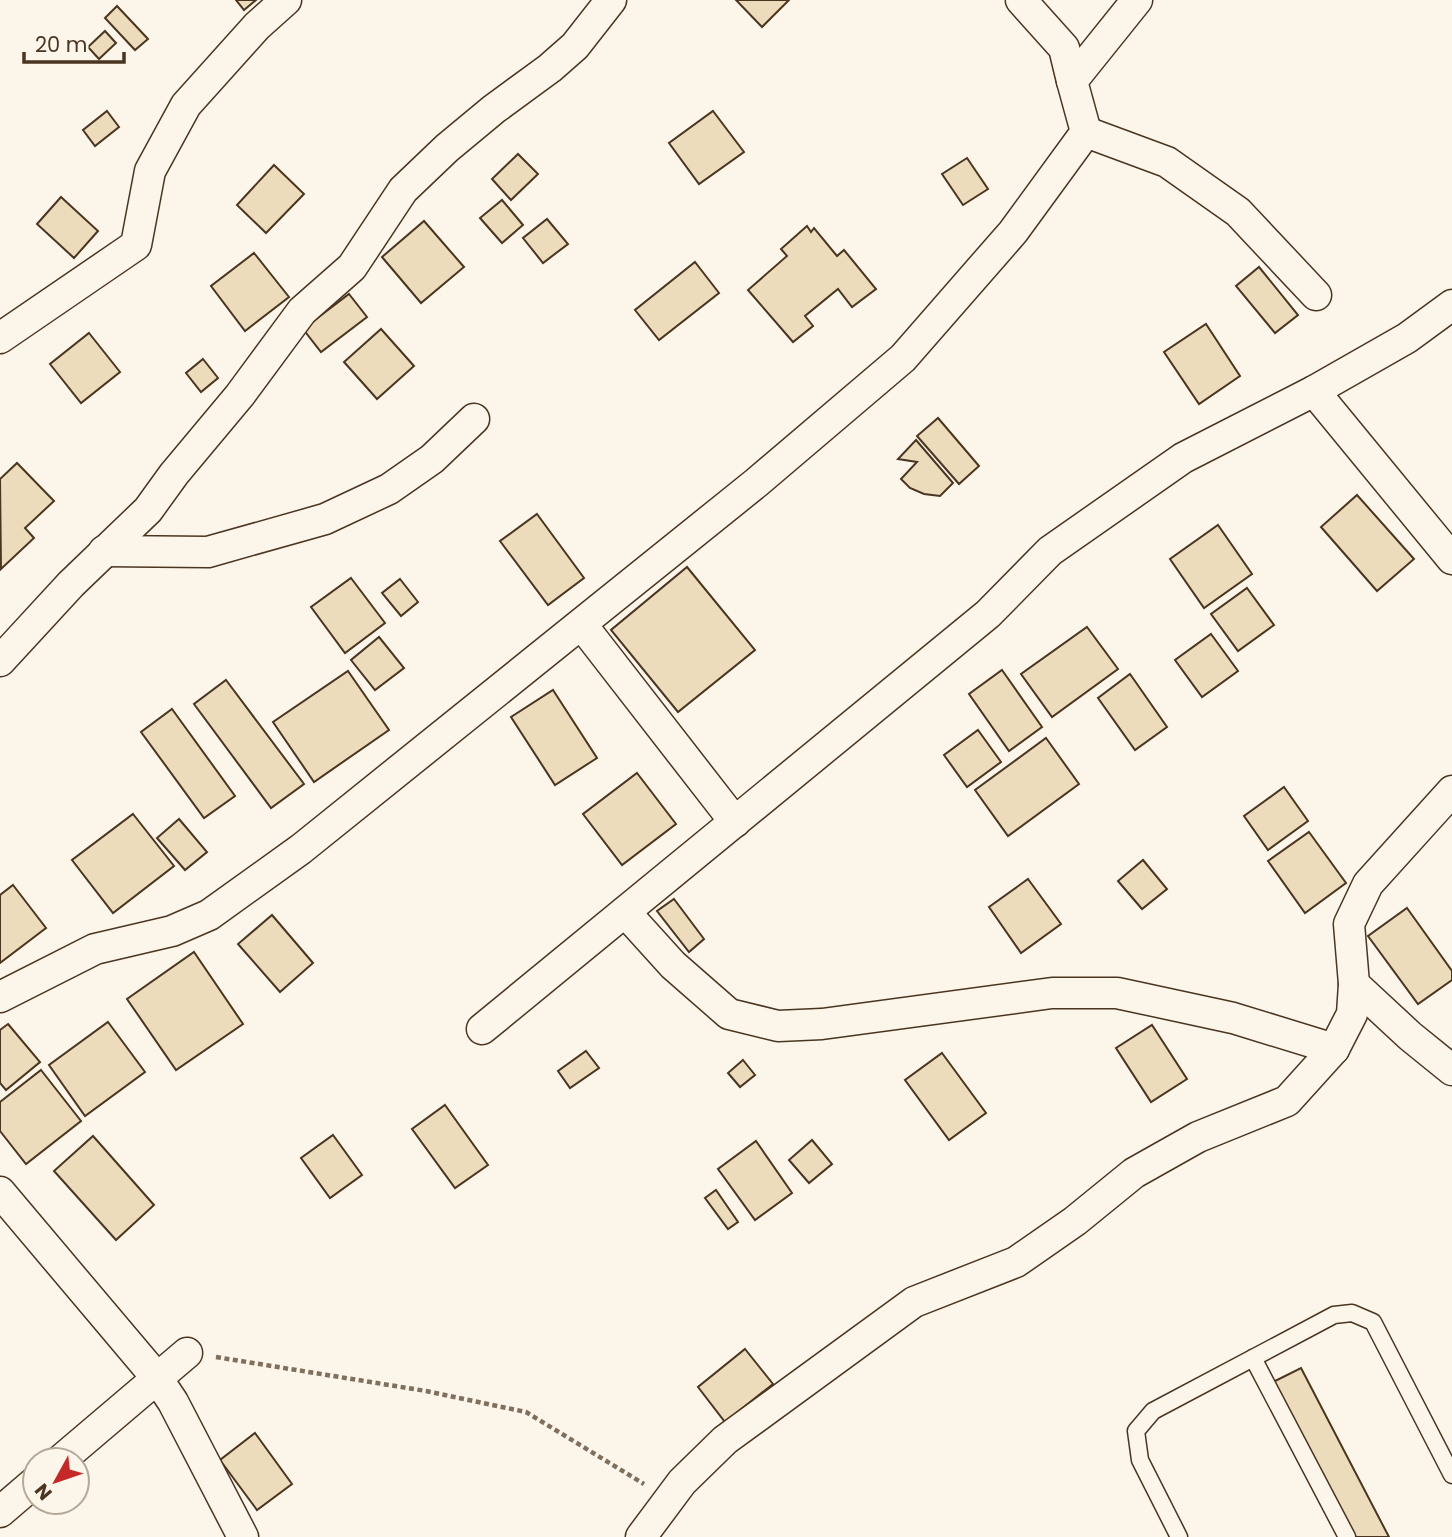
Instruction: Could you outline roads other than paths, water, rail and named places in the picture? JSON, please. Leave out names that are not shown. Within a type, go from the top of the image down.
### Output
[{"type":"street","points":[[0,338],[136,245],[150,171],[186,105],[257,26],[286,0]]},
{"type":"street","points":[[0,661],[104,551],[148,510],[302,312],[352,267],[403,190],[466,133],[575,46],[611,0]]},
{"type":"street","points":[[1072,81],[1138,0]]},
{"type":"street","points":[[1032,6],[1063,48],[1086,132]]},
{"type":"street","points":[[1086,132],[1167,162],[1238,212],[1316,295]]},
{"type":"street","points":[[0,997],[94,949],[172,931],[209,915],[301,849],[582,625],[903,358],[1013,232],[1086,132]]},
{"type":"street","points":[[482,1029],[988,614],[1050,551],[1183,458],[1314,391],[1407,338],[1452,304]]},
{"type":"street","points":[[1314,391],[1452,559]]},
{"type":"street","points":[[104,551],[208,552],[325,519],[389,489],[432,459],[474,419]]},
{"type":"street","points":[[582,625],[734,822]]},
{"type":"street","points":[[641,1537],[682,1482],[725,1440],[914,1302],[1016,1262],[1075,1221],[1135,1172],[1198,1137],[1287,1101],[1334,1049],[1352,1014],[1354,984],[1349,924],[1368,884],[1452,791]]},
{"type":"street","points":[[625,912],[673,965],[729,1014],[778,1026],[822,1024],[1052,993],[1117,993],[1233,1018],[1334,1049]]},
{"type":"street","points":[[1354,984],[1410,1036],[1452,1070]]},
{"type":"street","points":[[0,1192],[157,1378],[173,1402],[243,1537]]},
{"type":"street","points":[[77,1446],[187,1353]]},
{"type":"street","points":[[0,1512],[21,1494]]},
{"type":"lane","points":[[1179,1537],[1140,1460],[1136,1431],[1153,1411],[1334,1315],[1352,1313],[1373,1322],[1452,1475]]},
{"type":"lane","points":[[1253,1358],[1347,1537]]}]
